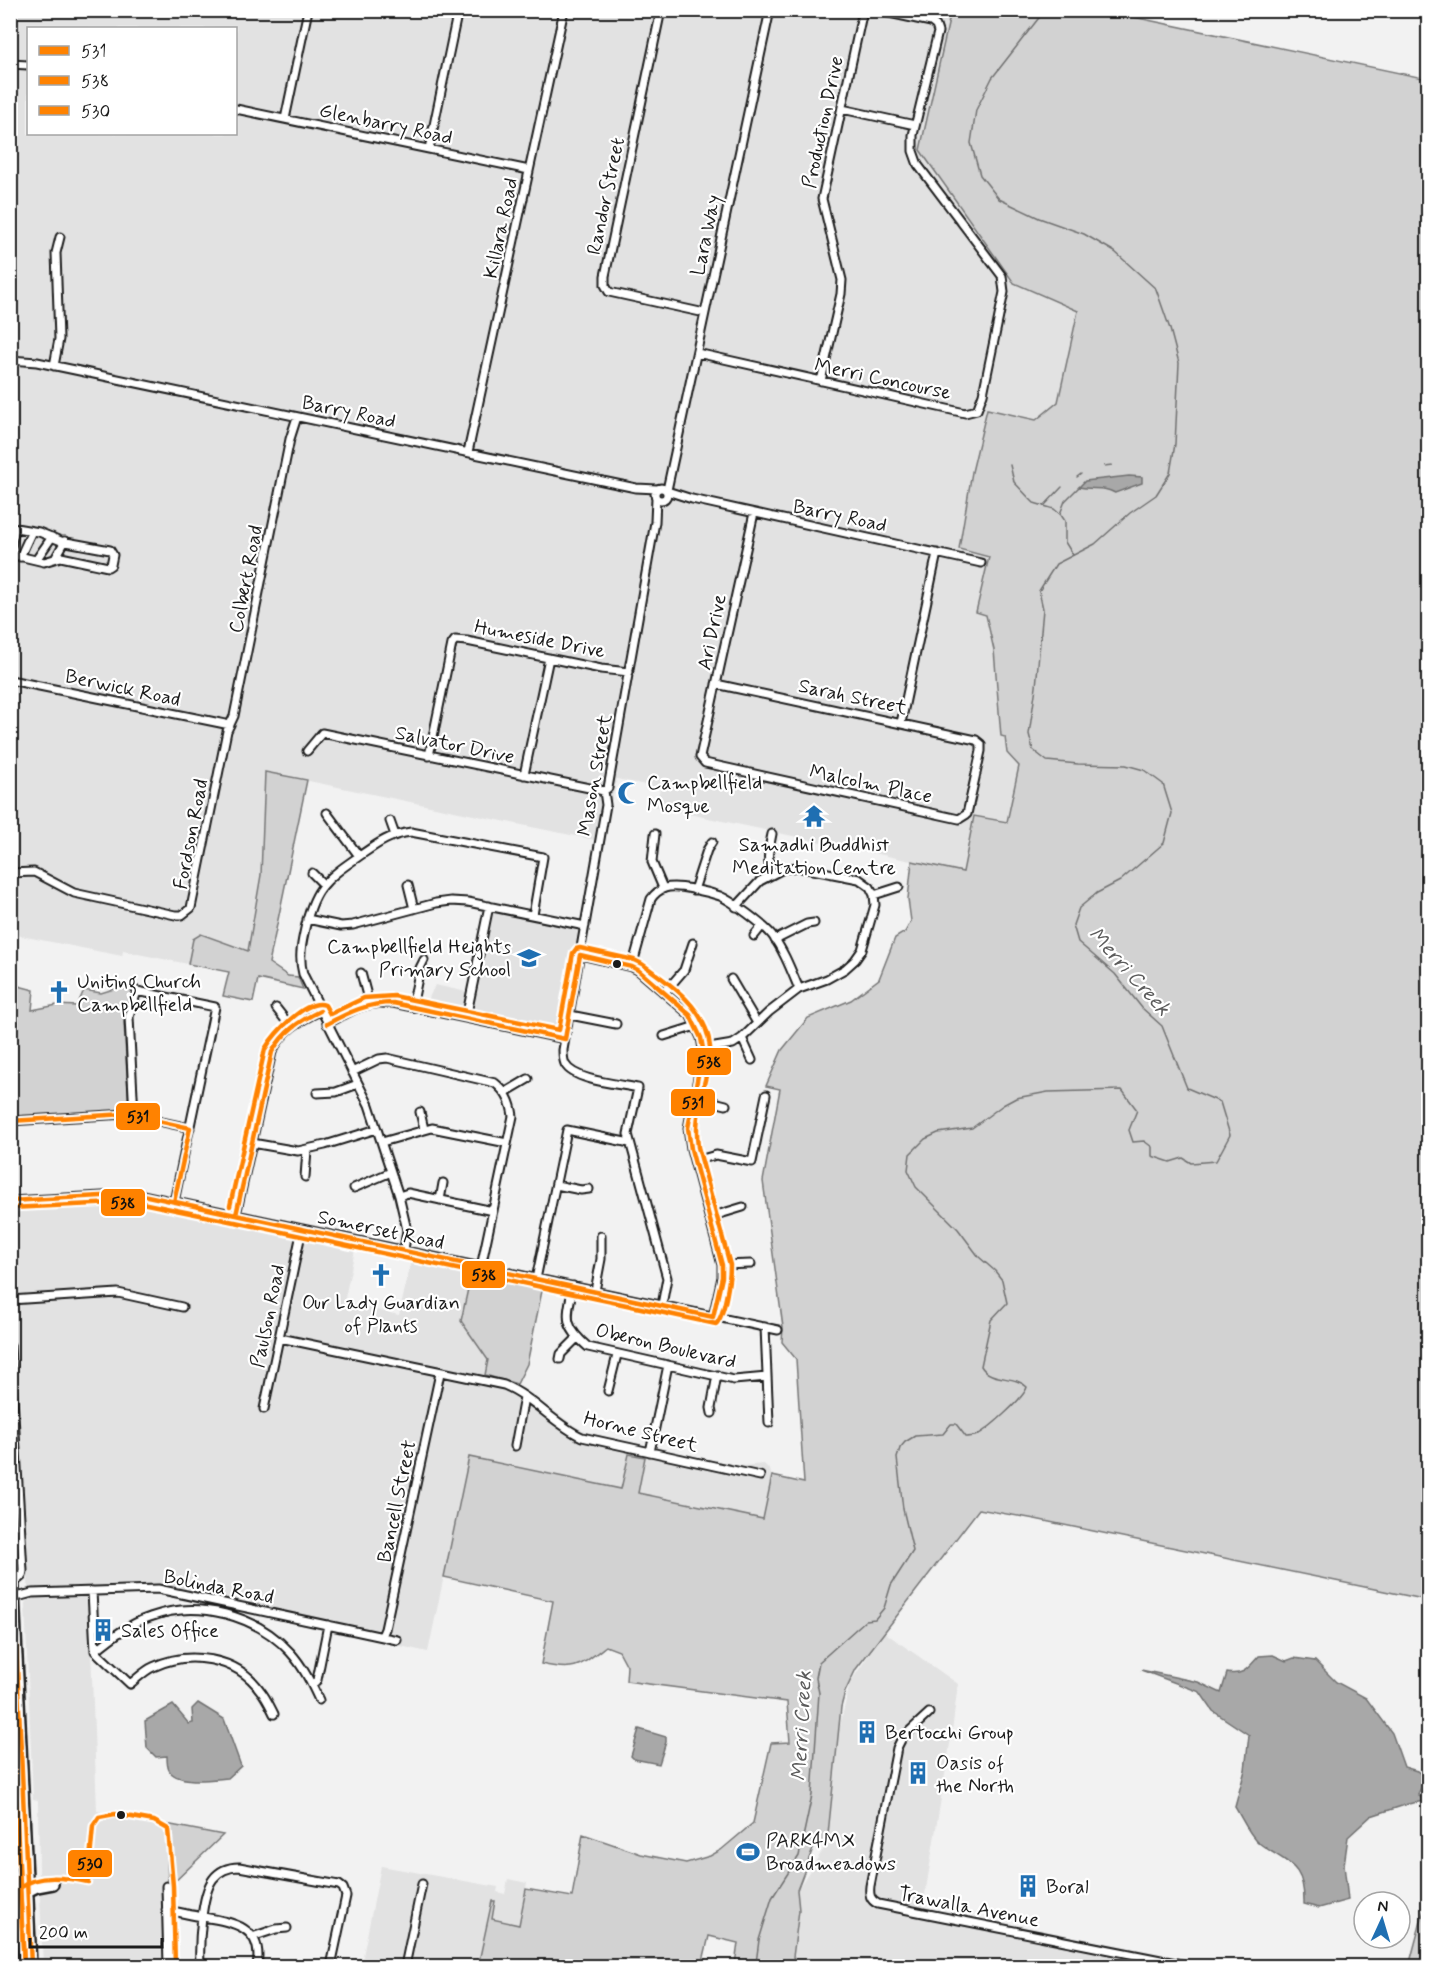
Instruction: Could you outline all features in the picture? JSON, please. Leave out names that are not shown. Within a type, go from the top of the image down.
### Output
[{"type":"highway","points":[[10,1503],[15,1673],[31,1966]]},
{"type":"highway","points":[[10,1872],[13,1966]]},
{"type":"highway","points":[[27,1892],[37,1887],[53,1884]]},
{"type":"street","points":[[285,119],[308,10]]},
{"type":"street","points":[[429,149],[458,10]]},
{"type":"street","name":"Killara Road","points":[[468,453],[564,10]]},
{"type":"street","name":"Randor Street","points":[[661,10],[605,285],[609,292],[705,313]]},
{"type":"street","name":"Lara Way","points":[[672,465],[770,10]]},
{"type":"street","name":"Production Drive","points":[[821,381],[842,287],[840,270],[822,199],[863,10]]},
{"type":"street","name":"Merri Concourse","points":[[697,353],[965,413],[977,410],[983,394],[1004,292],[1002,276],[917,162],[912,143],[938,32],[936,26],[931,22],[875,10]]},
{"type":"street","points":[[10,64],[27,65]]},
{"type":"street","name":"Glenbarry Road","points":[[237,109],[530,170]]},
{"type":"street","points":[[842,109],[915,125]]},
{"type":"street","points":[[54,366],[59,339],[56,253],[60,237]]},
{"type":"street","name":"Barry Road","points":[[10,355],[692,499],[981,563]]},
{"type":"street","name":"Barry Road","points":[[10,360],[37,362]]},
{"type":"street","name":"Colbert Road","points":[[230,725],[234,716],[295,416]]},
{"type":"street","name":"Mason Street","points":[[630,1143],[628,1134],[638,1088],[583,1077],[572,1072],[564,1060],[565,1039],[606,805],[604,790],[608,788],[656,516],[661,494],[672,465]]},
{"type":"street","name":"Ari Drive","points":[[700,758],[754,513]]},
{"type":"street","points":[[13,527],[112,551],[111,565],[108,567],[56,557],[45,562],[20,557],[10,553],[13,527]]},
{"type":"street","points":[[20,557],[32,531]]},
{"type":"street","points":[[36,560],[52,537]]},
{"type":"street","points":[[56,557],[65,541]]},
{"type":"street","points":[[901,723],[938,553]]},
{"type":"street","name":"Humeside Drive","points":[[429,756],[452,644],[455,640],[628,674]]},
{"type":"street","points":[[524,775],[549,658]]},
{"type":"street","name":"Berwick Road","points":[[10,680],[230,725]]},
{"type":"street","name":"Sarah Street","points":[[716,684],[901,723],[976,740],[981,744]]},
{"type":"street","name":"Fordson Road","points":[[12,872],[37,873],[79,894],[175,915],[185,913],[192,906],[230,725]]},
{"type":"street","name":"Salvator Drive","points":[[307,751],[322,734],[604,790]]},
{"type":"street","name":"Malcolm Place","points":[[700,758],[705,763],[959,819],[967,814],[981,744]]},
{"type":"street","points":[[327,813],[359,856]]},
{"type":"street","points":[[390,821],[394,834]]},
{"type":"street","points":[[404,1250],[407,1230],[399,1196],[369,1105],[305,980],[301,962],[301,947],[312,900],[323,884],[338,870],[381,840],[394,834],[411,832],[543,857],[533,915]]},
{"type":"street","points":[[655,834],[652,862],[663,888]]},
{"type":"street","points":[[772,834],[768,855],[768,865],[772,874]]},
{"type":"street","points":[[694,890],[707,850],[712,842]]},
{"type":"street","points":[[703,1050],[733,1044],[799,989],[838,973],[855,960],[862,950],[876,905],[870,887],[859,879],[804,867],[783,869],[760,881],[736,907]]},
{"type":"street","points":[[312,873],[323,884]]},
{"type":"street","points":[[408,885],[414,909]]},
{"type":"street","points":[[632,966],[651,899],[663,888],[675,887],[720,897],[762,926],[783,953],[799,989]]},
{"type":"street","points":[[874,895],[899,887]]},
{"type":"street","points":[[307,919],[341,926],[352,925],[451,901],[468,902],[585,926]]},
{"type":"street","points":[[466,1018],[489,906]]},
{"type":"street","points":[[775,940],[807,924],[814,923]]},
{"type":"street","points":[[754,936],[762,926]]},
{"type":"street","points":[[665,992],[684,970],[693,943]]},
{"type":"street","points":[[580,955],[632,966],[646,975],[690,1015],[701,1038],[703,1050],[688,1128],[722,1265],[722,1277],[714,1317]]},
{"type":"street","points":[[412,1006],[423,960]]},
{"type":"street","points":[[361,973],[369,1003]]},
{"type":"street","points":[[731,979],[758,1023]]},
{"type":"street","points":[[134,1115],[129,1017],[137,991],[215,1007],[174,1202]]},
{"type":"street","points":[[327,1024],[369,1003],[393,1003],[565,1039]]},
{"type":"street","points":[[276,1008],[291,1027]]},
{"type":"street","points":[[236,1215],[272,1052],[283,1034],[291,1027],[320,1011]]},
{"type":"street","points":[[570,1015],[615,1024]]},
{"type":"street","points":[[664,1036],[696,1026]]},
{"type":"street","points":[[742,1038],[752,1060]]},
{"type":"street","points":[[352,1072],[379,1059],[387,1058],[495,1083],[506,1092],[513,1116],[481,1267]]},
{"type":"street","points":[[506,1092],[528,1079]]},
{"type":"street","points":[[317,1093],[336,1092],[358,1084]]},
{"type":"street","points":[[695,1161],[716,1155],[752,1162],[766,1095]]},
{"type":"street","points":[[694,1097],[726,1105]]},
{"type":"street","points":[[420,1112],[424,1129]]},
{"type":"street","points":[[10,1121],[134,1115],[190,1128]]},
{"type":"street","points":[[252,1143],[291,1151],[307,1150],[377,1129]]},
{"type":"street","points":[[382,1142],[424,1129],[440,1129],[507,1143]]},
{"type":"street","points":[[536,1279],[567,1130],[630,1143],[667,1278],[662,1305]]},
{"type":"street","points":[[305,1177],[307,1150]]},
{"type":"street","points":[[354,1188],[392,1172]]},
{"type":"street","points":[[440,1200],[444,1183]]},
{"type":"street","points":[[556,1185],[581,1190],[589,1189]]},
{"type":"street","name":"Somerset Road","points":[[10,1201],[132,1193],[778,1330]]},
{"type":"street","points":[[399,1196],[408,1193],[493,1211]]},
{"type":"street","points":[[710,1217],[743,1207]]},
{"type":"street","name":"Paulson Road","points":[[264,1409],[302,1229]]},
{"type":"street","points":[[595,1291],[601,1259],[601,1236]]},
{"type":"street","points":[[722,1265],[752,1264]]},
{"type":"street","name":"Oberon Boulevard","points":[[573,1286],[568,1318],[570,1328],[588,1347],[740,1380],[767,1377]]},
{"type":"street","points":[[10,1300],[118,1293],[182,1307]]},
{"type":"street","points":[[765,1327],[769,1422]]},
{"type":"street","name":"Horne Street","points":[[280,1338],[504,1385],[582,1437],[760,1476]]},
{"type":"street","points":[[560,1359],[561,1354],[577,1338]]},
{"type":"street","points":[[10,1345],[13,1441],[23,1570],[13,1591]]},
{"type":"street","points":[[608,1390],[617,1355]]},
{"type":"street","points":[[650,1452],[668,1365]]},
{"type":"street","name":"Bancell Street","points":[[382,1636],[440,1373]]},
{"type":"street","points":[[712,1413],[717,1375]]},
{"type":"street","points":[[515,1446],[524,1397]]},
{"type":"street","name":"Bolinda Road","points":[[13,1591],[32,1593],[158,1589],[397,1640]]},
{"type":"street","points":[[92,1592],[95,1651],[130,1683],[145,1671],[164,1662],[187,1658],[207,1658],[234,1667],[249,1678],[260,1689],[274,1714]]},
{"type":"street","points":[[95,1651],[116,1633],[152,1616],[203,1610],[228,1614],[263,1629],[280,1642],[306,1673],[319,1700]]},
{"type":"street","points":[[312,1685],[317,1680],[328,1625]]},
{"type":"street","name":"Trawalla Avenue","points":[[929,1713],[902,1738],[897,1748],[870,1886],[873,1902],[1191,1966]]},
{"type":"street","points":[[200,1964],[199,1940],[208,1890],[213,1880],[223,1870],[233,1867],[348,1887],[331,1966]]},
{"type":"street","points":[[405,1966],[422,1884]]},
{"type":"street","points":[[165,1886],[168,1966]]},
{"type":"street","points":[[166,1910],[235,1923],[243,1927],[252,1937],[257,1950],[257,1966]]},
{"type":"street","points":[[252,1937],[286,1928]]},
{"type":"shaded area","points":[[10,11],[951,11],[920,150],[1014,283],[1078,311],[1058,402],[1036,420],[987,410],[972,472],[959,548],[989,556],[977,612],[986,615],[994,650],[1001,736],[1005,737],[1007,753],[1019,766],[1007,823],[974,816],[963,872],[656,807],[660,788],[617,779],[610,808],[601,806],[595,840],[265,772],[261,875],[248,951],[193,939],[188,964],[123,951],[122,956],[11,934]]},
{"type":"shaded area","points":[[951,11],[1105,11],[1428,79],[1428,1600],[979,1509],[856,1669],[845,1692],[841,1707],[827,1844],[815,1843],[797,1890],[799,1910],[793,1957],[799,1966],[736,1966],[738,1943],[709,1936],[703,1966],[478,1966],[492,1901],[495,1901],[492,1919],[519,1925],[526,1889],[572,1897],[583,1834],[641,1854],[686,1863],[721,1850],[753,1823],[771,1743],[790,1742],[787,1702],[626,1681],[627,1666],[619,1651],[606,1646],[576,1666],[562,1668],[541,1664],[553,1601],[444,1577],[469,1457],[621,1489],[629,1454],[645,1457],[638,1493],[763,1519],[772,1476],[804,1483],[796,1359],[782,1342],[783,1327],[763,1181],[780,1089],[766,1086],[782,1050],[808,1018],[851,1000],[879,979],[895,938],[905,932],[911,921],[908,899],[912,861],[963,872],[974,816],[1007,822],[1019,766],[1007,753],[1005,737],[1001,736],[994,650],[986,615],[976,612],[989,557],[959,549],[972,472],[987,409],[1036,420],[1058,402],[1078,311],[1014,283],[920,150]]},
{"type":"shaded area","points":[[1129,476],[1142,477],[1142,483],[1115,493],[1079,487],[1085,481]]},
{"type":"shaded area","points":[[265,772],[307,780],[269,963],[288,976],[298,977],[303,989],[258,979],[253,1002],[223,996],[229,972],[188,964],[193,939],[201,934],[248,951],[261,875]]},
{"type":"shaded area","name":"Campbellfield Heights Primary School","points":[[493,913],[578,928],[560,1032],[504,1020],[501,1016],[500,1022],[472,1016],[470,1013],[474,991],[477,991],[479,987]]},
{"type":"shaded area","points":[[11,984],[34,990],[32,1010],[57,1005],[77,1006],[84,990],[101,993],[117,988],[133,990],[124,1022],[129,1110],[11,1117]]},
{"type":"shaded area","points":[[435,985],[467,992],[463,1009],[460,1011],[426,1004]]},
{"type":"shaded area","points":[[132,1198],[356,1245],[344,1303],[399,1315],[412,1257],[471,1272],[461,1321],[490,1360],[485,1375],[517,1384],[586,1432],[740,1466],[764,1464],[770,1470],[772,1478],[763,1520],[637,1493],[645,1457],[629,1454],[622,1489],[469,1457],[428,1652],[153,1593],[89,1596],[97,1811],[166,1824],[168,1888],[166,1966],[43,1966],[38,1800],[33,1799],[25,1603],[29,1599],[11,1287],[10,1207]]},
{"type":"shaded area","points":[[472,1270],[543,1286],[527,1364],[517,1384],[485,1375],[488,1360],[461,1321]]},
{"type":"shaded area","points":[[884,1632],[958,1684],[922,1913],[1196,1966],[799,1966],[793,1957],[797,1890],[827,1844],[837,1738],[850,1683]]},
{"type":"shaded area","points":[[1273,1655],[1286,1661],[1294,1658],[1315,1661],[1336,1682],[1366,1698],[1392,1733],[1404,1767],[1417,1771],[1426,1778],[1418,1794],[1424,1801],[1371,1816],[1348,1837],[1344,1865],[1348,1900],[1319,1908],[1304,1904],[1301,1880],[1297,1872],[1285,1860],[1255,1840],[1235,1807],[1245,1770],[1249,1735],[1213,1711],[1200,1692],[1141,1670],[1198,1682],[1221,1693],[1227,1673],[1242,1672],[1259,1656]]},
{"type":"shaded area","points":[[198,1703],[224,1719],[241,1766],[228,1778],[196,1780],[179,1778],[169,1770],[167,1756],[156,1757],[147,1748],[145,1721],[173,1705],[189,1724],[193,1723],[192,1709]]},
{"type":"shaded area","points":[[639,1729],[666,1737],[659,1764],[634,1759],[631,1756]]},
{"type":"shaded area","points":[[166,1824],[223,1835],[168,1888]]},
{"type":"shaded area","points":[[381,1866],[498,1887],[497,1892],[505,1894],[508,1879],[527,1883],[519,1925],[491,1919],[495,1902],[478,1966],[361,1966]]},
{"type":"shaded area","points":[[1428,1895],[1428,1966],[1409,1966]]},
{"type":"waterway","name":"Merri Creek","points":[[757,1966],[759,1940],[772,1898],[799,1856],[812,1795],[819,1693],[816,1678],[819,1662],[866,1620],[875,1619],[884,1608],[891,1585],[913,1551],[903,1509],[897,1458],[900,1448],[915,1436],[943,1434],[951,1424],[956,1424],[966,1437],[975,1436],[1004,1414],[1027,1387],[1022,1383],[991,1375],[981,1366],[991,1320],[1007,1303],[1002,1280],[979,1257],[958,1229],[916,1187],[908,1170],[910,1154],[925,1139],[938,1133],[972,1128],[1016,1098],[1048,1092],[1122,1090],[1137,1110],[1129,1130],[1133,1142],[1144,1141],[1152,1147],[1152,1156],[1170,1162],[1183,1158],[1191,1163],[1216,1161],[1230,1135],[1220,1102],[1187,1088],[1162,1026],[1142,1008],[1115,974],[1078,942],[1073,925],[1079,908],[1097,893],[1120,881],[1164,843],[1172,813],[1163,784],[1144,770],[1126,765],[1047,761],[1033,750],[1029,734],[1043,609],[1039,591],[1056,564],[1095,544],[1130,513],[1156,495],[1170,473],[1175,444],[1179,363],[1156,289],[1115,252],[1084,234],[1039,218],[999,199],[980,175],[971,143],[976,110],[992,78],[1045,10]]},
{"type":"waterway","points":[[1010,465],[1014,482],[1034,503],[1054,509],[1061,515],[1065,521],[1065,542],[1073,555]]},
{"type":"waterway","points":[[1104,466],[1112,465]]},
{"type":"waterway","points":[[1077,477],[1081,474]]},
{"type":"waterway","points":[[1044,506],[1062,487]]},
{"type":"waterway","points":[[1060,514],[1065,501],[1079,487]]},
{"type":"transit line","name":"538","points":[[230,1206],[265,1049],[291,1019],[317,1004],[325,1005],[330,1014],[364,998],[394,996],[559,1030],[573,953],[580,948],[634,960],[642,964],[686,999],[695,1009],[707,1033],[710,1057],[699,1111],[697,1139],[730,1265],[724,1305],[716,1324],[235,1222]]},
{"type":"transit line","name":"531","points":[[580,955],[638,970],[690,1015],[701,1038],[703,1049],[688,1128],[691,1149],[722,1265],[722,1277],[713,1317]]},
{"type":"transit line","name":"531","points":[[565,1039],[580,955]]},
{"type":"transit line","name":"531","points":[[327,1024],[359,1009],[393,1003],[565,1039]]},
{"type":"transit line","name":"531","points":[[236,1215],[272,1052],[292,1028],[320,1011]]},
{"type":"transit line","name":"531","points":[[10,1121],[126,1114],[190,1128],[174,1202]]},
{"type":"transit line","name":"531","points":[[10,1201],[138,1194],[713,1317]]},
{"type":"transit line","name":"538","points":[[10,1208],[137,1202],[234,1222]]},
{"type":"transit line","name":"531","points":[[10,1514],[31,1966]]},
{"type":"transit line","name":"538","points":[[10,1680],[24,1966]]},
{"type":"transit line","name":"530","points":[[24,1966],[20,1888],[27,1883],[44,1878],[88,1882],[93,1826],[99,1817],[115,1814],[154,1821],[168,1829],[173,1886],[175,1966]]},
{"type":"transit line","name":"531","points":[[10,1888],[13,1966]]},
{"type":"place","name":"Campbellfield Mosque","points":[[629,793]]},
{"type":"place","name":"Samadhi Buddhist Meditation Centre","points":[[814,816]]},
{"type":"place","name":"Campbellfield Heights Primary School","points":[[529,958]]},
{"type":"place","name":"Uniting Church Campbellfield","points":[[59,992]]},
{"type":"place","name":"Our Lady Guardian of Plants","points":[[381,1275]]},
{"type":"place","name":"Sales Office","points":[[103,1630]]},
{"type":"place","name":"Bertocchi Group","points":[[867,1732]]},
{"type":"place","name":"Oasis of the North","points":[[918,1773]]},
{"type":"place","name":"PARK4MX Broadmeadows","points":[[748,1852]]},
{"type":"place","name":"Boral","points":[[1028,1886]]}]
